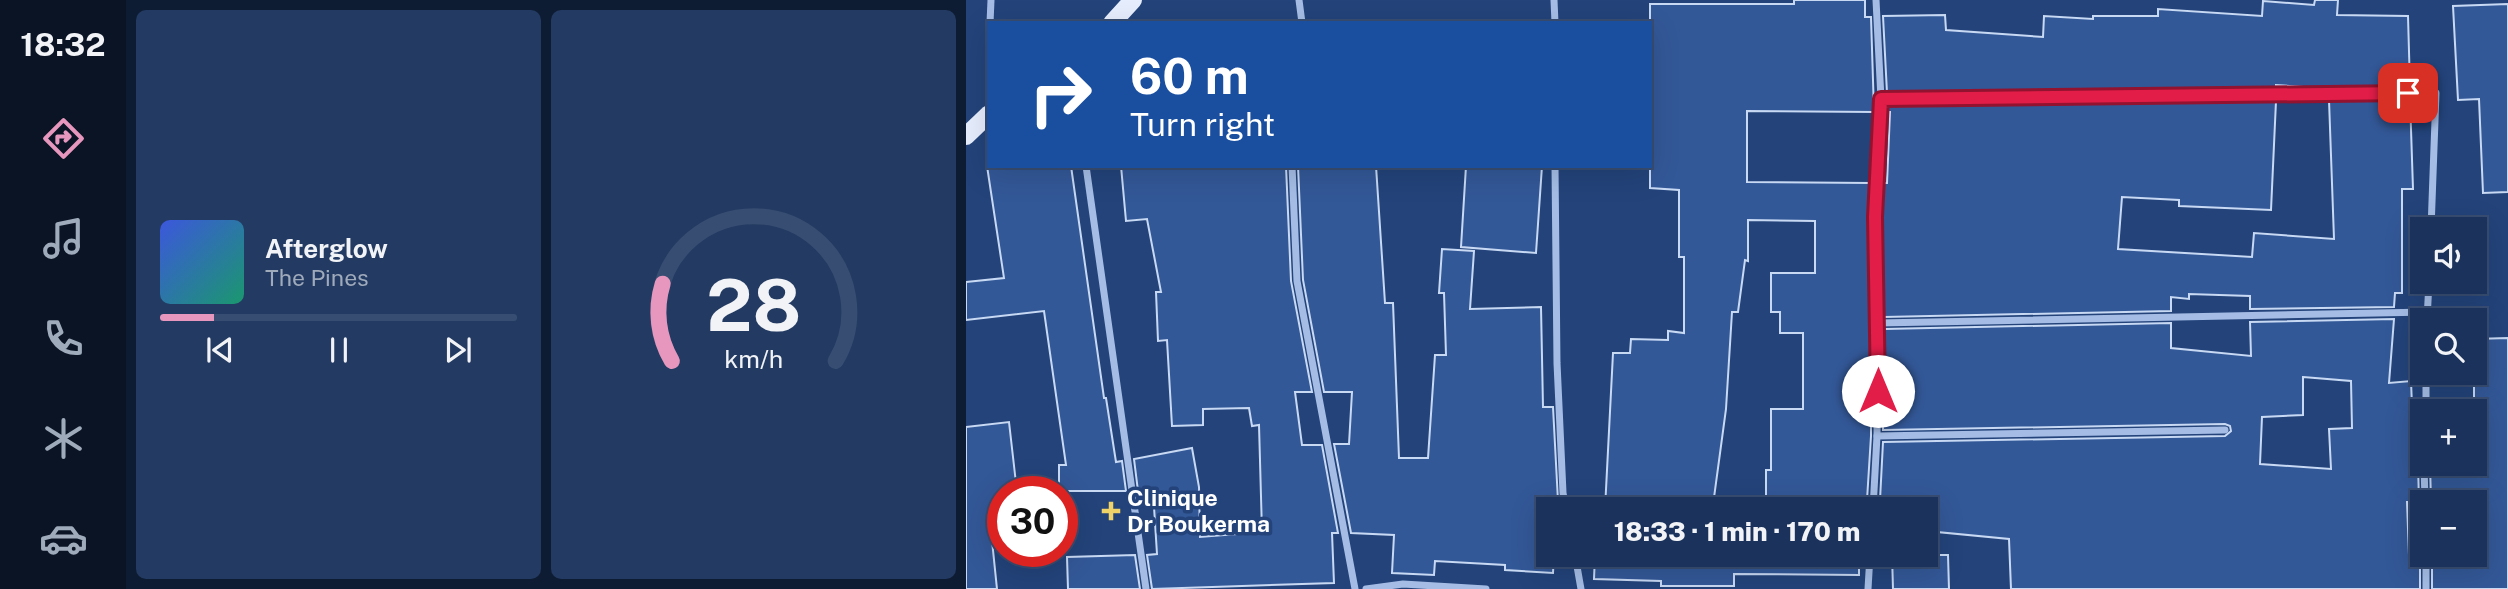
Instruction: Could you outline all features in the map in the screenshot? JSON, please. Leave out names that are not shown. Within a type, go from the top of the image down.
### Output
[{"type":"main road","points":[[1114,21],[1133,0]]},
{"type":"main road","points":[[966,136],[987,116]]},
{"type":"street","points":[[990,21],[991,0]]},
{"type":"street","points":[[1299,0],[1302,21]]},
{"type":"street","points":[[1554,0],[1555,21]]},
{"type":"street","points":[[1874,497],[1878,323],[1875,217],[1881,99],[1875,0]]},
{"type":"street","points":[[1881,99],[2436,93],[2431,217]]},
{"type":"street","points":[[1086,168],[1146,589]]},
{"type":"street","points":[[1292,168],[1297,281],[1354,589]]},
{"type":"street","points":[[1555,168],[1557,363],[1564,497]]},
{"type":"street","points":[[1878,323],[2410,316]]},
{"type":"street","points":[[1877,436],[2225,430]]},
{"type":"street","points":[[1577,567],[1581,589]]},
{"type":"street","points":[[1868,589],[1869,567]]},
{"type":"street","points":[[2426,567],[2427,589]]},
{"type":"street","points":[[1366,589],[1403,584],[1486,589]]},
{"type":"building","points":[[1794,0],[1865,0],[1865,17],[1871,17],[1874,112],[1747,111],[1747,182],[1871,183],[1871,436],[1867,497],[1766,497],[1766,470],[1771,470],[1771,409],[1803,409],[1803,333],[1780,333],[1780,312],[1771,312],[1771,273],[1815,273],[1815,221],[1748,220],[1748,261],[1745,260],[1738,312],[1732,312],[1726,409],[1714,497],[1606,497],[1613,353],[1630,353],[1631,339],[1668,340],[1668,331],[1684,333],[1684,257],[1679,257],[1679,190],[1650,188],[1650,4],[1794,4]]},
{"type":"building","points":[[2315,0],[2338,0],[2337,15],[2408,16],[2410,87],[2318,88],[2276,85],[2276,89],[1887,93],[1883,16],[1945,15],[1946,30],[2043,37],[2044,16],[2093,19],[2093,16],[2158,16],[2158,9],[2262,16],[2263,1],[2314,5]]},
{"type":"building","points":[[2508,4],[2508,192],[2483,193],[2479,99],[2458,100],[2453,6]]},
{"type":"building","points":[[2410,99],[2413,189],[2402,189],[2402,293],[2395,293],[2394,307],[2250,309],[2250,296],[2189,294],[2189,299],[2171,297],[2171,311],[1884,317],[1881,217],[1883,183],[1887,183],[1890,112],[1886,112],[1887,105],[2276,101],[2271,210],[2179,206],[2179,200],[2122,197],[2118,249],[2252,257],[2254,233],[2334,239],[2329,100]]},
{"type":"building","points":[[987,168],[1071,168],[1104,398],[1116,462],[1122,461],[1126,491],[1078,491],[1078,476],[1059,476],[1059,465],[1066,465],[1044,311],[966,320],[966,282],[1004,278]]},
{"type":"building","points":[[1121,168],[1286,168],[1291,281],[1312,392],[1295,392],[1302,445],[1322,445],[1338,533],[1332,533],[1334,583],[1152,589],[1147,555],[1157,554],[1153,491],[1138,491],[1134,459],[1192,448],[1199,487],[1200,537],[1262,532],[1259,425],[1252,426],[1249,408],[1203,409],[1203,425],[1172,426],[1167,340],[1158,341],[1156,292],[1161,292],[1147,219],[1126,221]]},
{"type":"building","points":[[1298,168],[1376,168],[1385,303],[1393,303],[1399,458],[1428,458],[1435,355],[1446,355],[1444,293],[1439,293],[1442,249],[1474,251],[1470,309],[1541,307],[1543,407],[1553,407],[1558,497],[1536,497],[1536,567],[1553,567],[1553,573],[1505,570],[1505,565],[1435,561],[1434,575],[1392,573],[1394,535],[1351,533],[1334,444],[1349,444],[1352,392],[1324,392],[1303,280]]},
{"type":"building","points":[[1466,168],[1542,168],[1536,253],[1461,247]]},
{"type":"building","points":[[2394,319],[2389,383],[2410,381],[2411,385],[2410,476],[2418,476],[2419,490],[2410,490],[2410,502],[2407,502],[2409,555],[2410,567],[2420,567],[2420,589],[2011,589],[2009,539],[1938,532],[1938,497],[1880,497],[1883,442],[2225,436],[2231,431],[2230,426],[2225,424],[1883,430],[1884,329],[2171,323],[2171,348],[2251,356],[2250,322]],"holes":[[[2303,377],[2351,381],[2352,428],[2329,429],[2331,469],[2260,464],[2262,417],[2303,415]]]},
{"type":"building","points":[[2508,338],[2508,589],[2432,589],[2432,567],[2487,567],[2487,490],[2431,490],[2430,476],[2487,476],[2487,399],[2474,399],[2474,385],[2487,385],[2487,339]]},
{"type":"building","points":[[1009,422],[1015,476],[987,476],[987,567],[995,567],[997,589],[966,589],[966,427]]},
{"type":"building","points":[[1135,555],[1140,589],[1068,589],[1067,567],[1078,567],[1078,557]]},
{"type":"building","points":[[1938,555],[1948,555],[1949,589],[1893,589],[1892,567],[1938,567]]},
{"type":"building","points":[[1594,567],[1859,567],[1859,575],[1734,574],[1734,586],[1661,586],[1661,581],[1594,579]]},
{"type":"place","name":"Clinique Dr Boukerma","points":[[1111,511]]},
{"type":"route","points":[[1878,391],[1875,217],[1881,99],[2408,93]]}]
